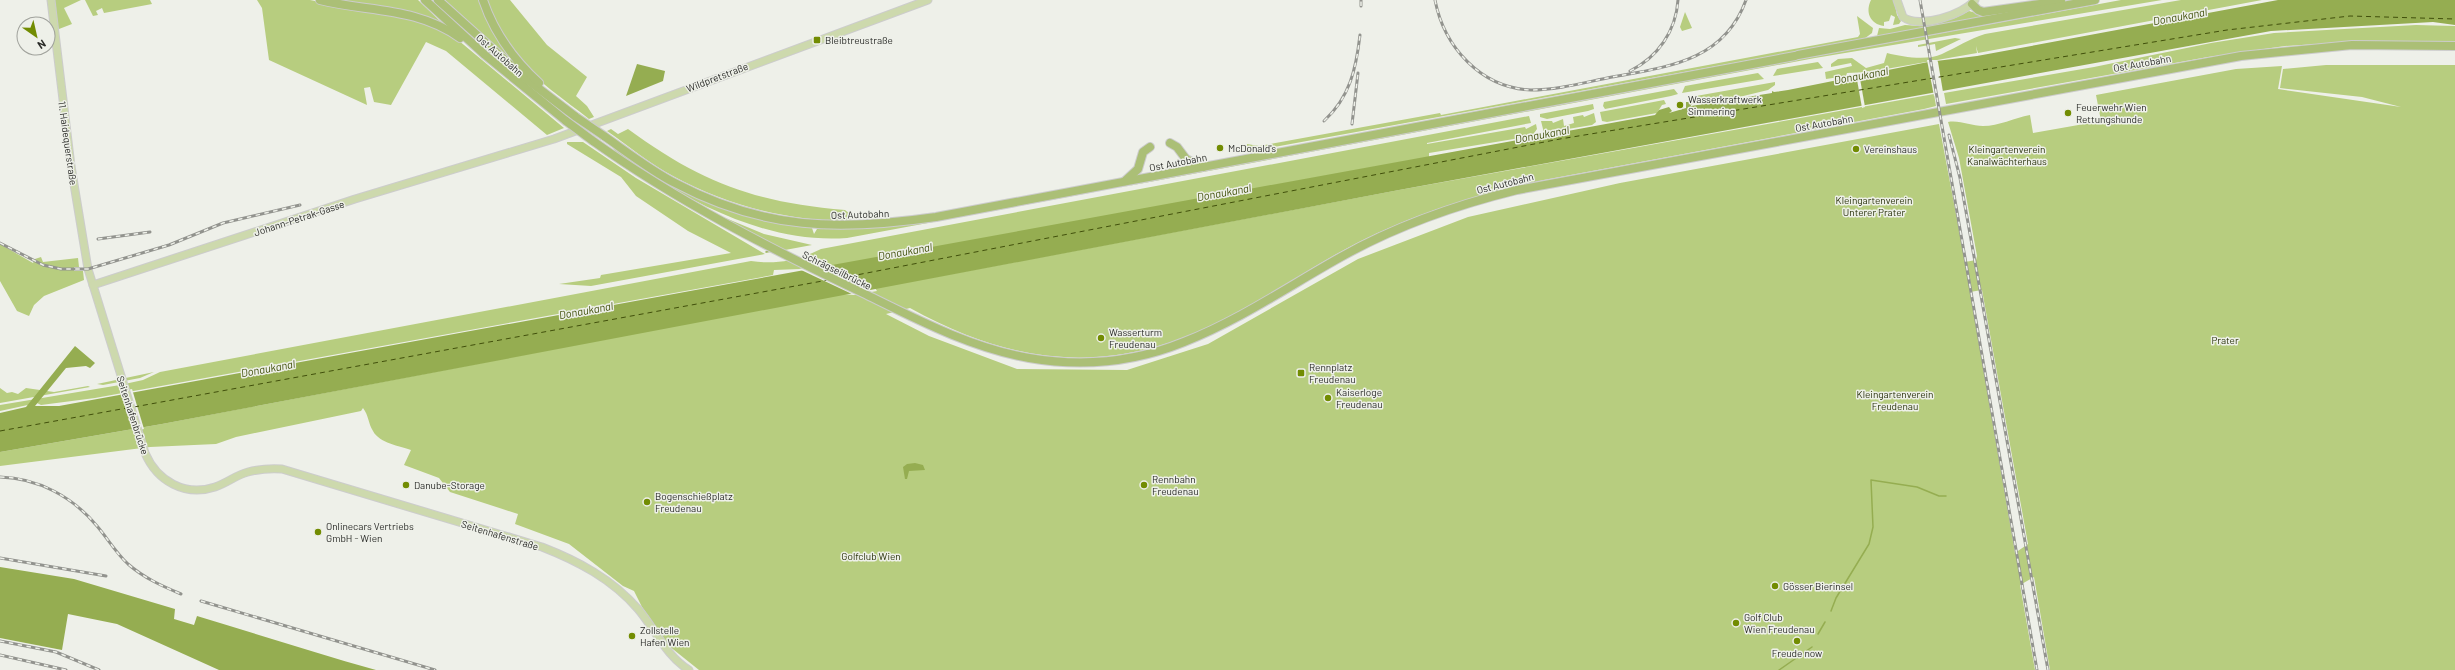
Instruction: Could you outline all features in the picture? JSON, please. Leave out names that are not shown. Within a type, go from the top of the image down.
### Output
[{"type":"highway","points":[[320,0],[396,11],[417,16],[456,35],[485,55]]},
{"type":"highway","name":"Ost Autobahn","points":[[425,0],[485,55],[566,121],[667,190],[758,242]]},
{"type":"highway","name":"Ost Autobahn","points":[[438,0],[492,50],[551,99],[673,182],[703,197],[760,216],[822,226],[890,224],[936,217],[2095,0]]},
{"type":"highway","points":[[483,0],[495,28],[514,56],[561,105]]},
{"type":"highway","points":[[1974,2],[1978,10],[1983,12],[2070,0]]},
{"type":"highway","name":"Ost Autobahn","points":[[1210,331],[1343,256],[1387,234],[1454,208],[1517,190],[2241,56],[2352,45],[2455,46]]},
{"type":"highway","points":[[1170,143],[1180,146],[1186,159],[1203,167]]},
{"type":"highway","points":[[1125,182],[1138,169],[1143,152],[1150,147]]},
{"type":"highway","name":"Schrägseilbrücke","points":[[758,242],[907,315],[990,349],[1027,358],[1060,362],[1095,362],[1136,357],[1167,348],[1210,331]]},
{"type":"main road","name":"11. Haidequerstraße","points":[[51,0],[71,166],[85,254],[93,284]]},
{"type":"main road","name":"Wildpretstraße","points":[[506,154],[554,139],[928,0]]},
{"type":"main road","points":[[1897,0],[1900,14],[1907,20],[1916,22],[1958,14],[1974,2]]},
{"type":"main road","name":"Johann-Petrak-Gasse","points":[[93,284],[381,191],[506,154]]},
{"type":"main road","name":"Seitenhafenbrücke","points":[[93,284],[145,453],[153,468],[165,480],[184,489],[195,490],[216,487],[248,472],[270,468]]},
{"type":"main road","name":"Seitenhafenstraße","points":[[270,468],[310,476],[542,547],[573,559],[600,576],[621,592],[638,610],[666,648],[689,670]]},
{"type":"green space","points":[[53,0],[81,0],[64,8],[72,24],[59,29],[57,28]]},
{"type":"green space","points":[[85,0],[150,0],[152,4],[104,13],[102,8],[96,11],[98,15],[93,16]]},
{"type":"green space","points":[[257,0],[310,0],[432,24],[458,40],[564,128],[547,135],[446,51],[426,42],[391,105],[374,102],[370,87],[364,88],[367,105],[269,60],[262,8]]},
{"type":"green space","points":[[333,0],[418,0],[442,23]]},
{"type":"green space","points":[[445,0],[480,0],[514,63]]},
{"type":"green space","points":[[486,0],[510,0],[547,45],[587,77],[576,96],[587,106],[594,117],[589,119],[551,90],[525,66],[508,43]]},
{"type":"green space","points":[[1871,0],[1894,0],[1897,15],[1901,21],[1899,24],[1893,25],[1895,17],[1891,15],[1889,21],[1884,22],[1884,26],[1875,23],[1870,17],[1869,13],[1869,4]]},
{"type":"green space","points":[[2121,0],[2162,0],[1815,58],[1117,188],[1291,153]]},
{"type":"green space","points":[[2181,0],[2262,0],[1978,53],[1976,46],[1977,53],[1869,72],[1847,73],[1846,76],[1826,79],[1825,72],[1852,66],[1851,63],[1831,67],[1831,64],[1838,59],[1852,58],[1866,68],[1884,63],[1887,53],[1922,58],[1936,56],[1985,34]]},
{"type":"green space","points":[[2027,9],[1877,36],[1879,28],[1890,29],[1905,25],[1920,26],[1955,18],[1969,11],[1983,15]]},
{"type":"green space","points":[[1685,12],[1692,28],[1682,31],[1680,27]]},
{"type":"green space","points":[[1857,16],[1873,28],[1872,33],[1864,39],[1247,152],[1247,144],[1259,146],[1440,113],[1441,115],[1858,37],[1860,34]]},
{"type":"green space","points":[[2416,25],[2455,26],[2455,42],[2364,41],[2285,46],[2208,57],[1946,104],[1944,93],[2094,67],[2211,43],[2274,33]]},
{"type":"green space","points":[[1955,38],[1961,39],[1936,51],[1935,44],[1918,47],[1918,45]]},
{"type":"green space","points":[[1818,62],[1823,68],[1773,76],[1777,69]]},
{"type":"green space","name":"Prater","points":[[2326,65],[2455,65],[2455,670],[2050,670],[2034,577],[2020,585],[2035,670],[699,670],[669,646],[642,607],[634,591],[623,586],[569,544],[515,524],[518,514],[450,492],[439,478],[404,465],[411,450],[385,441],[376,435],[371,428],[363,408],[361,411],[236,437],[216,444],[150,447],[0,466],[0,452],[162,424],[842,294],[854,295],[877,291],[875,288],[1399,190],[1934,94],[1936,106],[1924,109],[1544,180],[1492,192],[1441,208],[1392,227],[1344,250],[1256,303],[1226,319],[1184,337],[1144,350],[1105,356],[1066,357],[1028,353],[989,343],[950,328],[910,308],[886,314],[929,336],[1017,369],[1127,370],[1208,344],[1358,259],[1468,217],[1620,183],[1939,124],[1965,262],[1976,260],[1977,256],[1959,158],[1948,122],[1989,126],[2030,115],[2033,133],[2101,121],[2096,95],[2236,69],[2282,66],[2278,89],[2401,107],[2362,97],[2280,88],[2283,69]],"holes":[[[1982,290],[2028,544],[2015,553],[1970,292]]]},
{"type":"green space","points":[[1758,73],[1764,79],[1682,93],[1685,86]]},
{"type":"green space","points":[[1775,82],[1775,85],[1768,90],[1731,99],[1694,102],[1691,105],[1690,98],[1696,96]]},
{"type":"green space","points":[[1674,89],[1678,94],[1605,109],[1603,106],[1604,102]]},
{"type":"green space","points":[[1664,100],[1666,104],[1662,105],[1657,113],[1607,122],[1602,121],[1600,112]]},
{"type":"green space","points":[[1593,104],[1594,109],[1588,111],[1547,119],[1540,117],[1540,114]]},
{"type":"green space","points":[[1594,113],[1596,122],[1592,125],[1544,133],[1541,121],[1552,121],[1553,123],[1563,119],[1564,126],[1574,123],[1573,117],[1583,115],[1584,117]]},
{"type":"green space","points":[[1529,116],[1531,123],[1427,144],[1525,127],[1526,129],[1536,124],[1537,129],[1532,136],[1429,153],[1429,157],[827,267],[825,264],[800,269],[774,270],[773,275],[95,398],[41,405],[37,403],[0,411],[0,405],[120,385],[143,380],[160,372],[751,261],[787,261],[821,249]]},
{"type":"green space","points":[[611,129],[618,134],[628,129],[680,163],[730,187],[783,202],[845,210],[850,214],[850,221],[782,215],[759,210],[715,196],[694,187],[656,166],[607,131]]},
{"type":"green space","points":[[567,142],[583,142],[636,178],[765,254],[591,286],[559,284],[600,278],[601,275],[731,253],[688,231],[636,196],[621,177],[567,144]]},
{"type":"green space","points":[[613,148],[660,178],[708,202],[757,218],[812,228],[814,234],[817,229],[859,229],[897,226],[1105,190],[847,238],[795,236],[746,223],[698,202],[675,190],[626,160]]},
{"type":"green space","points":[[711,212],[764,234],[812,245],[785,250]]},
{"type":"green space","points":[[0,244],[33,263],[35,259],[41,257],[43,262],[78,258],[79,267],[74,267],[74,271],[83,271],[84,280],[44,296],[34,305],[29,316],[17,311],[0,281]]},
{"type":"green space","points":[[154,372],[140,378],[103,385],[97,384]]},
{"type":"green space","points":[[88,386],[90,387],[0,403],[0,388],[7,393],[12,392],[18,394],[26,388],[54,392]]},
{"type":"water","name":"Donaukanal","points":[[2278,0],[2455,0],[2455,25],[2433,22],[2271,31],[1399,190],[162,424],[0,452],[0,413],[26,407],[75,346],[95,363],[90,368],[86,366],[66,368],[35,406],[59,406],[1655,115],[1659,110],[1669,107],[1672,111],[1669,113],[1686,108],[1686,102],[1690,102],[1691,106],[1772,93],[1772,91],[1788,90],[1928,62],[1977,56]]},
{"type":"water","points":[[637,64],[665,71],[663,81],[626,96]]},
{"type":"water","points":[[915,463],[923,465],[925,470],[909,471],[907,479],[905,479],[903,467],[907,464]]},
{"type":"water","points":[[0,567],[74,579],[175,609],[174,619],[194,625],[197,616],[376,670],[219,670],[117,624],[68,614],[62,650],[0,638]]},
{"type":"pier","points":[[1927,60],[1937,60],[1938,62],[1943,92],[1934,96]]},
{"type":"pier","points":[[1859,73],[1865,107],[1862,108],[1856,74]]},
{"type":"pier","points":[[818,266],[870,291],[852,294],[799,269]]},
{"type":"pier","points":[[132,389],[144,429],[134,431],[122,391]]},
{"type":"waterway","points":[[766,252],[772,251]]},
{"type":"waterway","points":[[1831,611],[1836,598],[1869,544],[1873,527],[1871,480],[1917,487],[1939,496],[1946,496]]},
{"type":"waterway","points":[[1818,634],[1825,622]]},
{"type":"waterway","points":[[1779,670],[1812,647]]},
{"type":"ferry route","points":[[841,278],[1560,139],[2227,30],[2350,16],[2455,19]]},
{"type":"ferry route","points":[[134,407],[828,280]]},
{"type":"ferry route","points":[[0,431],[127,408]]},
{"type":"railway","points":[[1361,0],[1361,6]]},
{"type":"railway","points":[[1435,0],[1447,34],[1456,49],[1468,62],[1481,73],[1496,82],[1531,90],[1562,87],[1653,69],[1692,58],[1709,49],[1724,36],[1736,20],[1746,0]]},
{"type":"railway","points":[[1630,71],[1649,58],[1664,42],[1674,22],[1678,0]]},
{"type":"railway","points":[[1920,0],[2037,670]]},
{"type":"railway","points":[[1324,121],[1333,112],[1346,92],[1354,71],[1360,35]]},
{"type":"railway","points":[[1352,124],[1358,73]]},
{"type":"railway","points":[[1949,135],[1960,178],[2048,670]]},
{"type":"railway","points":[[0,243],[43,265],[61,269],[88,269],[169,245],[223,223],[300,205]]},
{"type":"railway","points":[[98,239],[150,232]]},
{"type":"railway","points":[[0,477],[14,478],[41,485],[66,498],[88,516],[128,564],[147,578],[181,594]]},
{"type":"railway","points":[[0,558],[106,576]]},
{"type":"railway","points":[[201,601],[435,670]]},
{"type":"railway","points":[[0,641],[56,652],[99,670]]},
{"type":"railway","points":[[0,655],[66,670]]},
{"type":"place","name":"Bleibtreustraße","points":[[817,40]]},
{"type":"place","name":"Wasserkraftwerk Simmering","points":[[1680,105]]},
{"type":"place","name":"Feuerwehr Wien Rettungshunde","points":[[2068,113]]},
{"type":"place","name":"McDonald's","points":[[1220,148]]},
{"type":"place","name":"Vereinshaus","points":[[1856,149]]},
{"type":"place","name":"Wasserturm Freudenau","points":[[1101,338]]},
{"type":"place","name":"Rennplatz Freudenau","points":[[1301,373]]},
{"type":"place","name":"Kaiserloge Freudenau","points":[[1328,398]]},
{"type":"place","name":"Danube-Storage","points":[[406,485]]},
{"type":"place","name":"Rennbahn Freudenau","points":[[1144,485]]},
{"type":"place","name":"Bogenschießplatz Freudenau","points":[[647,502]]},
{"type":"place","name":"Onlinecars Vertriebs GmbH - Wien","points":[[318,532]]},
{"type":"place","name":"Gösser Bierinsel","points":[[1775,586]]},
{"type":"place","name":"Golf Club Wien Freudenau","points":[[1736,623]]},
{"type":"place","name":"Zollstelle Hafen Wien","points":[[632,636]]},
{"type":"place","name":"Freude now","points":[[1797,641]]},
{"type":"park label","name":"Kleingartenverein Kanalwächterhaus","points":[[2007,154]]},
{"type":"park label","name":"Kleingartenverein Unterer Prater","points":[[1874,206]]},
{"type":"park label","name":"Kleingartenverein Freudenau","points":[[1895,400]]},
{"type":"park label","name":"Golfclub Wien","points":[[871,556]]}]
